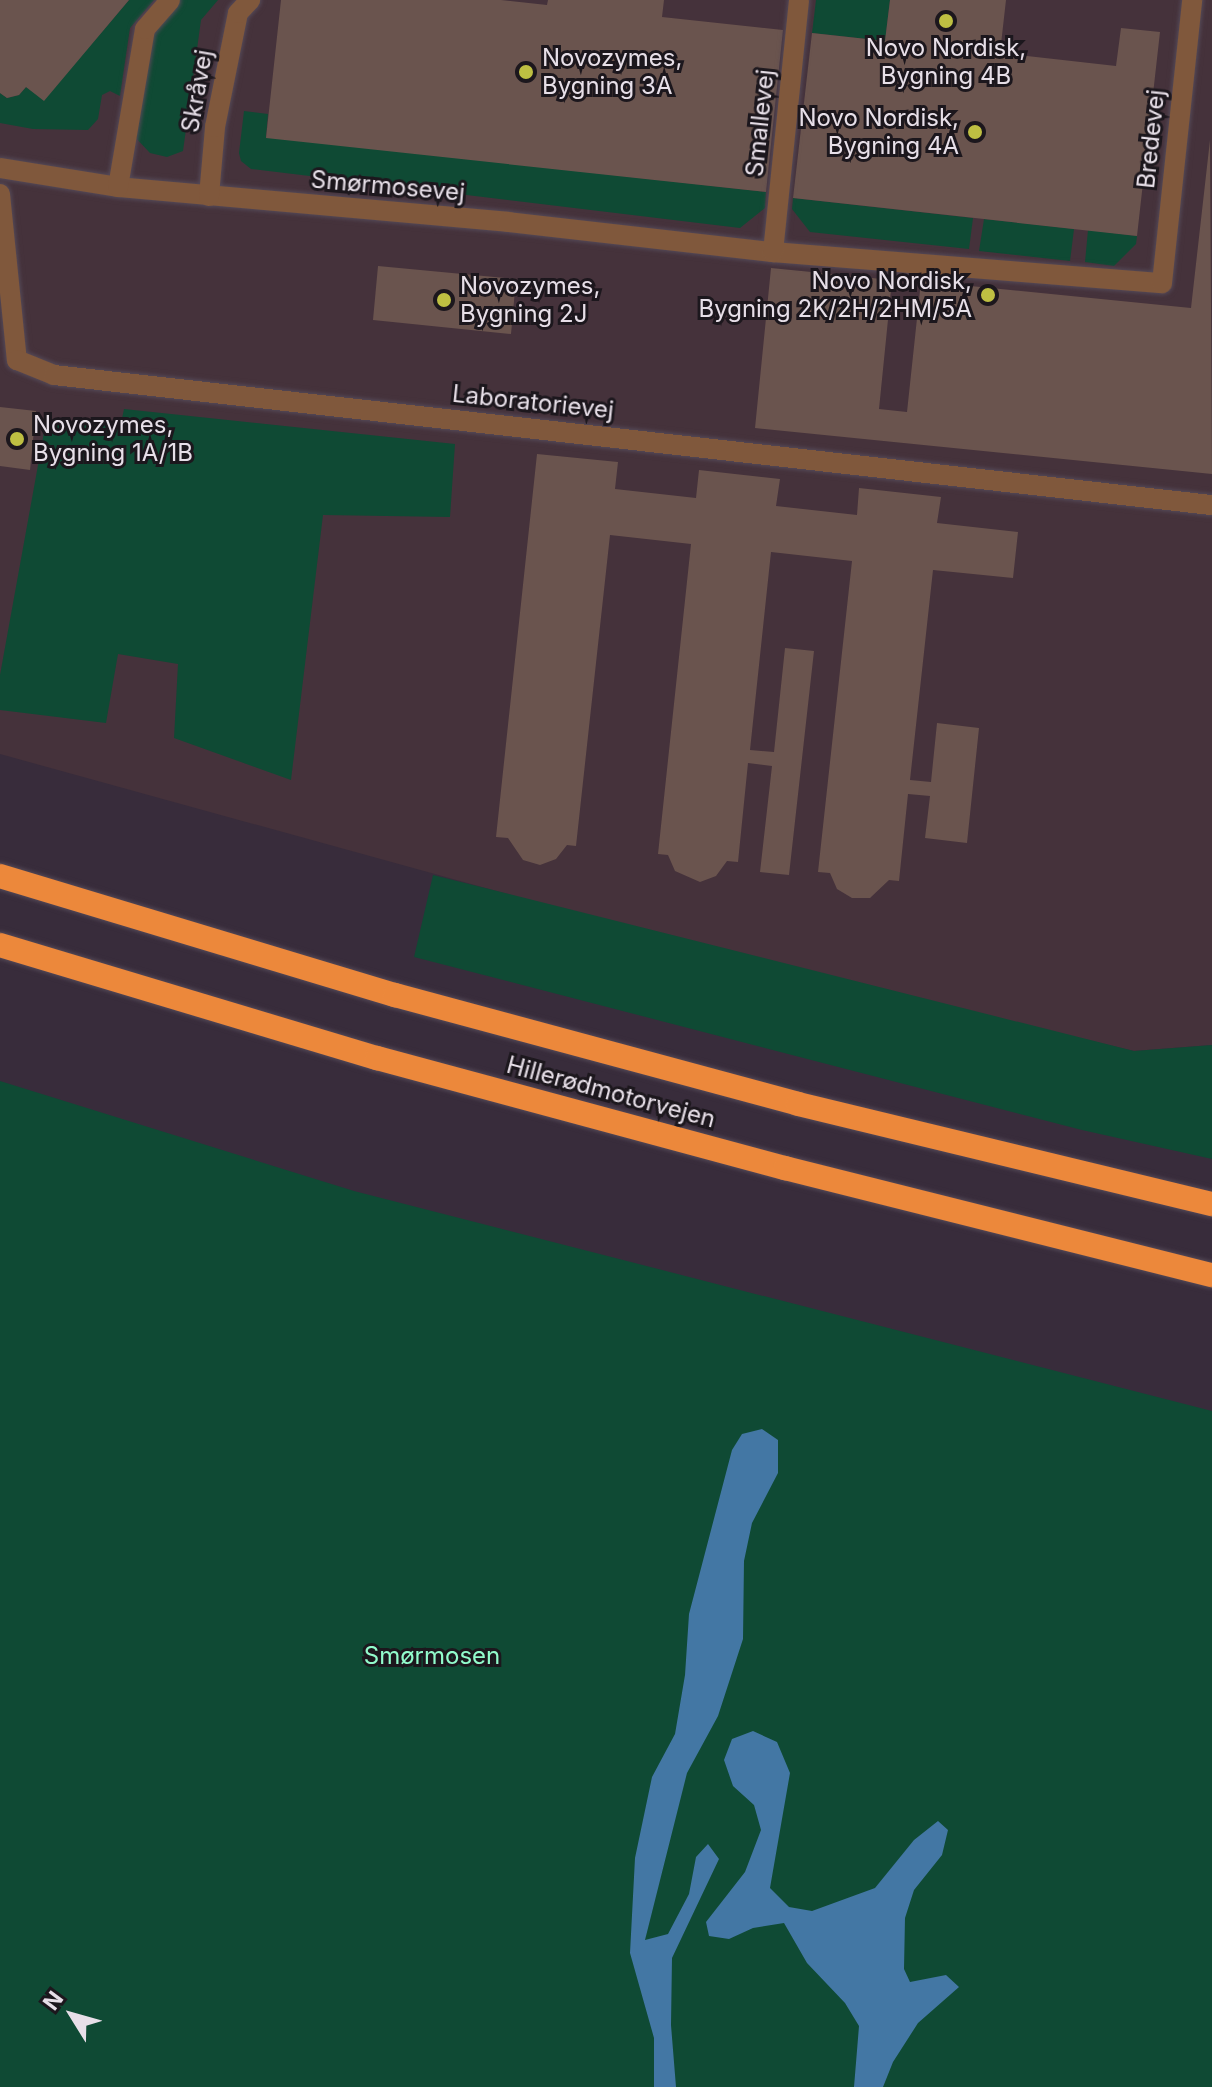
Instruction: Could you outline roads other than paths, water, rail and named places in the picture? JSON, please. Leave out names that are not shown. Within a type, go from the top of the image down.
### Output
[{"type":"highway","name":"Hillerødmotorvejen","points":[[0,876],[395,995],[753,1092],[1212,1204]]},
{"type":"highway","name":"Hillerødmotorvejen","points":[[0,945],[377,1058],[785,1168],[1212,1275]]},
{"type":"lane","points":[[118,187],[145,29],[170,0]]},
{"type":"lane","name":"Skråvej","points":[[209,196],[215,127],[238,13],[250,0]]},
{"type":"lane","name":"Smallevej","points":[[773,252],[799,0]]},
{"type":"lane","name":"Bredevej","points":[[1162,283],[1192,0]]},
{"type":"lane","name":"Smørmosevej","points":[[0,168],[118,187],[508,222],[773,252],[1162,283]]},
{"type":"lane","name":"Laboratorievej","points":[[0,194],[8,359],[54,375],[1212,505]]},
{"type":"water","points":[[762,1429],[778,1440],[778,1473],[752,1523],[744,1561],[743,1639],[718,1716],[687,1773],[645,1940],[668,1934],[689,1894],[696,1857],[708,1844],[719,1859],[672,1958],[671,2025],[676,2087],[654,2087],[654,2038],[630,1953],[635,1858],[652,1777],[675,1734],[685,1675],[689,1614],[732,1450],[742,1434]]},
{"type":"water","points":[[753,1731],[777,1742],[790,1773],[770,1888],[789,1907],[812,1911],[875,1888],[914,1840],[938,1821],[948,1830],[942,1855],[914,1890],[905,1918],[904,1969],[910,1982],[946,1975],[959,1987],[918,2023],[893,2062],[883,2087],[854,2087],[859,2026],[845,2003],[807,1963],[784,1923],[753,1928],[729,1939],[709,1936],[706,1922],[745,1872],[761,1830],[754,1805],[733,1786],[724,1760],[732,1739]]},
{"type":"place","name":"Novo Nordisk, Bygning 4B","points":[[946,21]]},
{"type":"place","name":"Novozymes, Bygning 3A","points":[[526,72]]},
{"type":"place","name":"Novo Nordisk, Bygning 4A","points":[[975,132]]},
{"type":"place","name":"Novo Nordisk, Bygning 2K/2H/2HM/5A","points":[[988,295]]},
{"type":"place","name":"Novozymes, Bygning 2J","points":[[444,300]]},
{"type":"place","name":"Novozymes, Bygning 1A/1B","points":[[17,439]]},
{"type":"park label","name":"Smørmosen","points":[[432,1656]]}]
